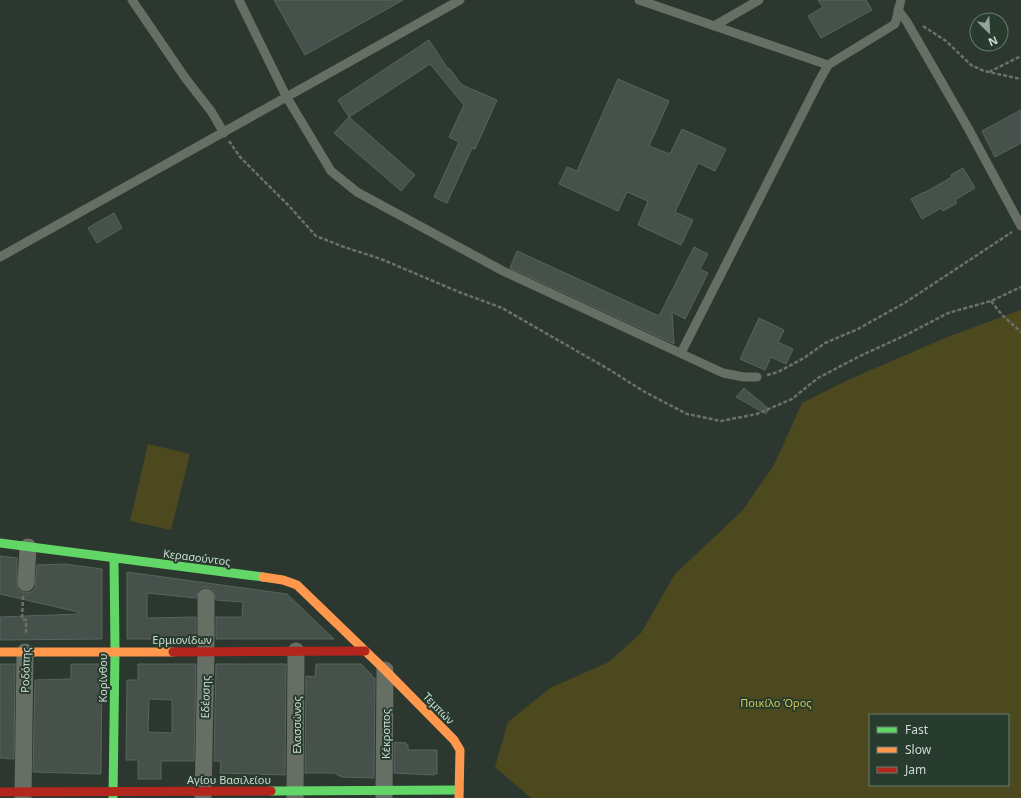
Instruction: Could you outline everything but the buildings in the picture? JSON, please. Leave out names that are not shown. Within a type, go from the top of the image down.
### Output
[{"type":"street","name":"Κερασούντος","points":[[0,544],[291,582],[298,585],[365,651]]},
{"type":"street","points":[[26,583],[28,547]]},
{"type":"street","name":"Κορίνθου","points":[[114,558],[114,795]]},
{"type":"street","name":"Εδέσσης","points":[[203,795],[206,597]]},
{"type":"street","name":"Ελασσώνος","points":[[295,794],[296,651]]},
{"type":"street","name":"Ερμιονίδων","points":[[0,652],[365,651]]},
{"type":"street","name":"Τεμπών","points":[[365,651],[454,740],[460,750],[459,794]]},
{"type":"street","name":"Ροδόπης","points":[[24,795],[25,652]]},
{"type":"street","name":"Κέκροπος","points":[[384,794],[385,670]]},
{"type":"street","name":"Αγίου Βασιλείου","points":[[0,792],[24,795],[459,794]]},
{"type":"lane","points":[[132,0],[186,79],[211,111],[224,133]]},
{"type":"lane","points":[[239,0],[286,96],[331,171],[357,192],[503,271],[723,373],[744,377],[757,377]]},
{"type":"lane","points":[[0,257],[460,0]]},
{"type":"lane","points":[[639,0],[828,65]]},
{"type":"lane","points":[[714,26],[759,0]]},
{"type":"lane","points":[[681,353],[828,65],[895,24],[901,0]]},
{"type":"lane","points":[[898,10],[907,22],[968,128],[1018,228]]},
{"type":"path","points":[[907,22],[921,25],[946,41],[971,66],[988,72],[1021,79]]},
{"type":"path","points":[[988,72],[1021,56]]},
{"type":"path","points":[[757,377],[778,372],[804,358],[825,343],[858,329],[906,302],[1018,228]]},
{"type":"path","points":[[1021,287],[991,301],[1002,315],[1021,332]]},
{"type":"path","name":"Ροδόπης","points":[[25,652],[26,620],[22,619],[23,591],[26,583]]},
{"type":"green space","name":"Ποικίλο Όρος","points":[[1021,310],[1021,798],[531,798],[495,767],[508,722],[550,688],[609,662],[641,633],[675,574],[743,510],[775,463],[802,403],[850,379],[950,336]]},
{"type":"green space","points":[[148,444],[190,454],[171,530],[130,521]]},
{"type":"traffic: fast","points":[[0,543],[263,577]]},
{"type":"traffic: fast","points":[[113,798],[115,651],[114,558]]},
{"type":"traffic: fast","points":[[271,791],[459,790]]},
{"type":"traffic: slow","points":[[263,577],[283,580],[297,585],[385,670],[454,740],[460,750],[459,798]]},
{"type":"traffic: slow","points":[[0,652],[173,652]]},
{"type":"traffic: jam","points":[[173,652],[365,651]]},
{"type":"traffic: jam","points":[[0,792],[271,791]]}]
